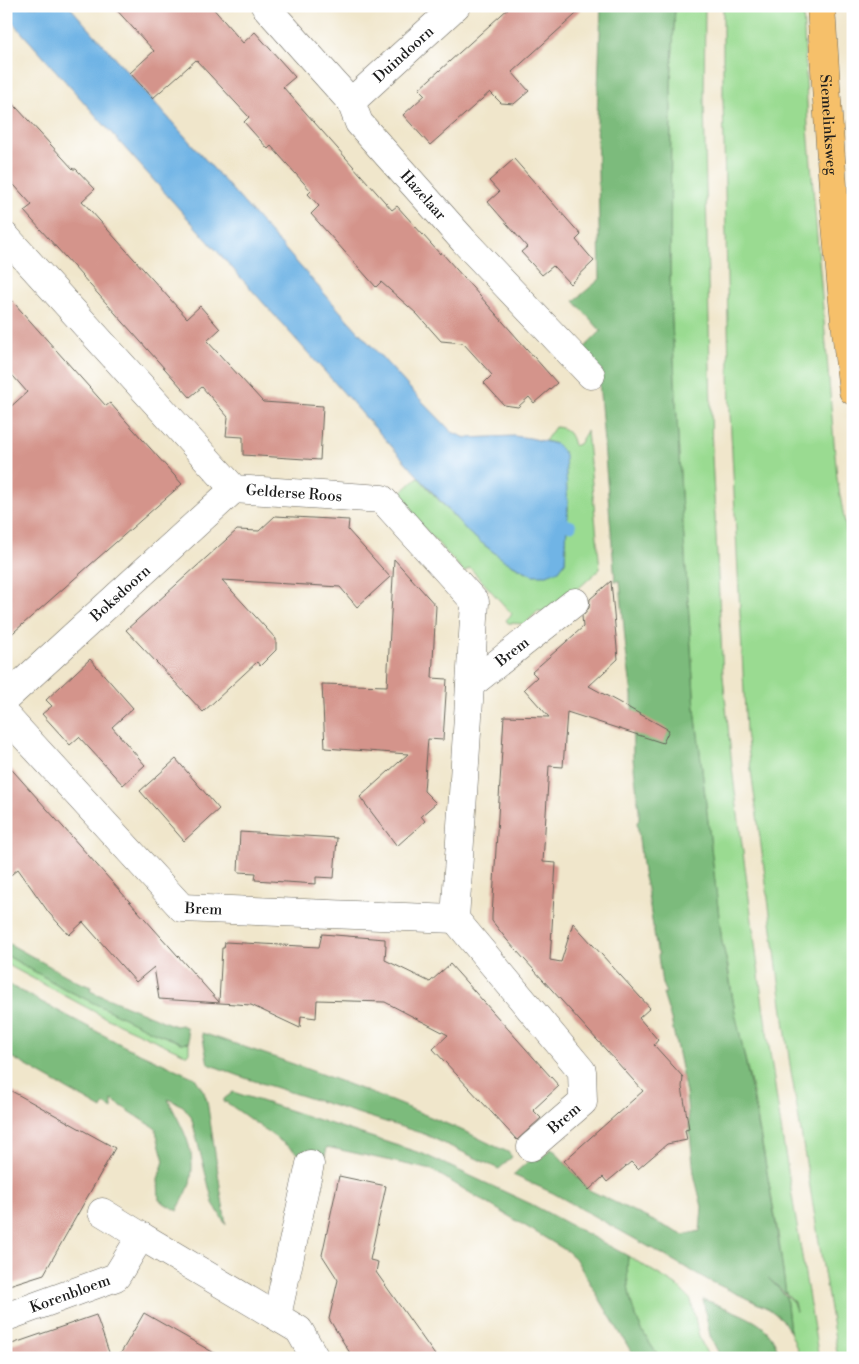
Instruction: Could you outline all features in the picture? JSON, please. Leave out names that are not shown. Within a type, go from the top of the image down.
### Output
[{"type":"main road","name":"Siemelinksweg","points":[[821,6],[830,158],[845,327],[853,391]]},
{"type":"street","name":"Hazelaar","points":[[265,6],[351,102],[359,123],[464,241],[591,375]]},
{"type":"street","name":"Duindoorn","points":[[351,102],[456,6]]},
{"type":"street","name":"Gelderse Roos","points":[[6,237],[234,488],[382,499],[475,602],[470,685]]},
{"type":"street","name":"Boksdoorn","points":[[6,698],[234,488]]},
{"type":"street","name":"Brem","points":[[470,685],[574,602]]},
{"type":"street","points":[[456,919],[470,685]]},
{"type":"street","name":"Brem","points":[[6,716],[182,908],[456,919],[582,1071],[583,1102],[531,1147]]},
{"type":"street","points":[[277,1316],[310,1164]]},
{"type":"street","points":[[102,1212],[299,1330],[315,1358]]},
{"type":"street","name":"Korenbloem","points":[[6,1317],[116,1277],[141,1236]]},
{"type":"green space","points":[[601,6],[675,6],[671,85],[670,285],[695,709],[722,942],[764,1157],[786,1294],[768,1278],[786,1296],[790,1332],[782,1319],[769,1309],[708,1280],[553,1193],[513,1175],[536,1154],[540,1159],[552,1148],[589,1190],[683,1235],[700,1231],[702,1207],[694,1174],[686,1093],[671,1019],[663,994],[666,993],[662,984],[659,954],[643,873],[637,822],[639,820],[639,810],[633,759],[632,695],[620,581],[615,581],[598,368],[582,350],[601,331],[574,301],[600,279],[597,119]]},
{"type":"green space","points":[[675,6],[705,6],[704,101],[712,456],[723,676],[733,776],[763,1005],[818,1353],[814,1358],[800,1356],[790,1332],[786,1296],[793,1302],[796,1312],[794,1302],[786,1294],[778,1233],[752,1088],[736,1020],[728,966],[722,943],[695,709],[670,285],[671,85]]},
{"type":"green space","points":[[723,6],[803,6],[808,128],[837,478],[853,569],[853,1358],[838,1358],[790,1065],[746,732],[730,413],[723,99]]},
{"type":"green space","points":[[555,427],[563,428],[568,432],[574,446],[579,444],[587,431],[600,569],[570,596],[548,612],[538,611],[525,624],[508,623],[506,620],[512,614],[470,568],[464,572],[396,497],[418,477],[470,533],[515,566],[533,575],[565,562],[568,507],[563,451],[556,444],[545,441]]},
{"type":"green space","points":[[6,942],[78,982],[91,987],[90,991],[175,1026],[181,1025],[186,1027],[189,1042],[182,1043],[151,1031],[65,989],[6,955]]},
{"type":"green space","points":[[6,955],[65,989],[151,1031],[181,1043],[189,1042],[189,1052],[187,1055],[106,1018],[6,964]]},
{"type":"green space","points":[[6,983],[124,1046],[195,1078],[204,1092],[207,1101],[226,1225],[213,1203],[191,1116],[183,1106],[168,1099],[187,1139],[192,1160],[189,1186],[177,1211],[159,1200],[158,1179],[164,1161],[155,1128],[112,1100],[112,1109],[104,1104],[102,1109],[6,1054]]},
{"type":"green space","points":[[202,1033],[364,1090],[471,1135],[508,1152],[512,1157],[499,1169],[424,1134],[245,1078],[208,1064]]},
{"type":"green space","points":[[233,1092],[423,1154],[531,1204],[628,1256],[628,1284],[634,1310],[644,1334],[660,1358],[635,1358],[575,1258],[567,1251],[432,1170],[327,1147],[323,1165],[322,1161],[300,1155],[226,1102],[224,1103],[224,1099]]},
{"type":"green space","points":[[628,1256],[676,1285],[691,1300],[699,1337],[709,1358],[660,1358],[644,1334],[634,1310],[628,1284]]},
{"type":"green space","points":[[703,1299],[736,1312],[761,1325],[771,1336],[781,1358],[721,1358],[710,1336]]},
{"type":"water","points":[[6,6],[69,6],[347,319],[452,432],[466,438],[514,436],[530,438],[556,444],[563,451],[565,455],[568,507],[565,562],[559,570],[547,575],[533,575],[505,561],[469,533],[6,15]]},
{"type":"building","points":[[113,6],[211,6],[243,43],[255,32],[295,77],[283,87],[392,210],[397,206],[440,254],[441,252],[557,383],[534,403],[529,397],[518,407],[504,405],[484,383],[492,375],[463,343],[441,341],[417,314],[381,282],[376,287],[311,214],[319,206],[308,194],[311,191],[271,146],[268,149],[244,122],[249,117],[196,60],[153,98],[130,73],[154,51]]},
{"type":"building","points":[[511,6],[585,6],[512,72],[529,91],[514,104],[501,103],[490,92],[430,145],[403,115],[425,95],[419,89]]},
{"type":"building","points":[[6,96],[73,169],[76,169],[95,189],[82,201],[187,318],[200,306],[220,329],[207,341],[263,402],[323,406],[320,460],[243,455],[243,437],[226,436],[228,417],[202,387],[190,397],[24,211],[32,205],[6,176]]},
{"type":"building","points":[[514,159],[581,235],[576,240],[594,261],[570,284],[553,266],[542,275],[521,252],[527,247],[488,202],[499,192],[489,181]]},
{"type":"building","points":[[6,294],[106,406],[110,403],[182,484],[6,639],[6,411],[27,392],[6,368]]},
{"type":"building","points":[[275,516],[349,520],[348,530],[390,577],[357,607],[340,587],[222,580],[276,639],[276,650],[260,666],[257,662],[203,712],[126,630],[237,530],[259,531]]},
{"type":"building","points":[[394,559],[436,606],[432,678],[447,679],[443,740],[428,739],[424,791],[436,803],[421,816],[425,821],[397,846],[360,797],[408,754],[325,748],[322,684],[387,686]]},
{"type":"building","points":[[611,581],[618,659],[589,686],[669,730],[663,743],[567,712],[563,767],[549,766],[543,862],[556,863],[550,960],[561,962],[573,923],[650,1008],[639,1018],[658,1040],[654,1045],[683,1077],[682,1087],[689,1129],[685,1130],[687,1140],[667,1144],[638,1169],[631,1162],[607,1182],[603,1177],[589,1190],[564,1161],[643,1091],[507,940],[492,921],[492,916],[504,716],[549,717],[524,689],[537,677],[532,672],[583,627],[582,616],[589,608],[590,599]]},
{"type":"building","points":[[90,659],[133,708],[112,727],[145,765],[123,785],[79,737],[70,745],[42,714],[52,706],[46,700]]},
{"type":"building","points":[[176,759],[219,809],[184,841],[140,791]]},
{"type":"building","points":[[6,763],[219,1002],[222,948],[224,948],[225,942],[319,947],[322,934],[385,939],[385,960],[430,982],[450,964],[559,1086],[533,1110],[541,1118],[517,1140],[433,1049],[448,1035],[385,1002],[317,1000],[316,1018],[301,1016],[300,1028],[251,1005],[159,999],[154,967],[136,982],[83,922],[69,935],[49,913],[18,869],[6,879]]},
{"type":"building","points":[[240,832],[337,838],[334,878],[316,877],[316,884],[255,880],[256,873],[238,872]]},
{"type":"building","points":[[6,1088],[115,1148],[44,1274],[6,1286]]},
{"type":"building","points":[[339,1176],[386,1186],[370,1260],[378,1262],[376,1272],[437,1358],[353,1358],[329,1319],[338,1280],[322,1255]]},
{"type":"building","points":[[144,1313],[172,1329],[223,1358],[118,1358]]},
{"type":"building","points":[[96,1315],[111,1358],[6,1358],[6,1346]]},
{"type":"waterway","points":[[554,520],[571,526]]}]
